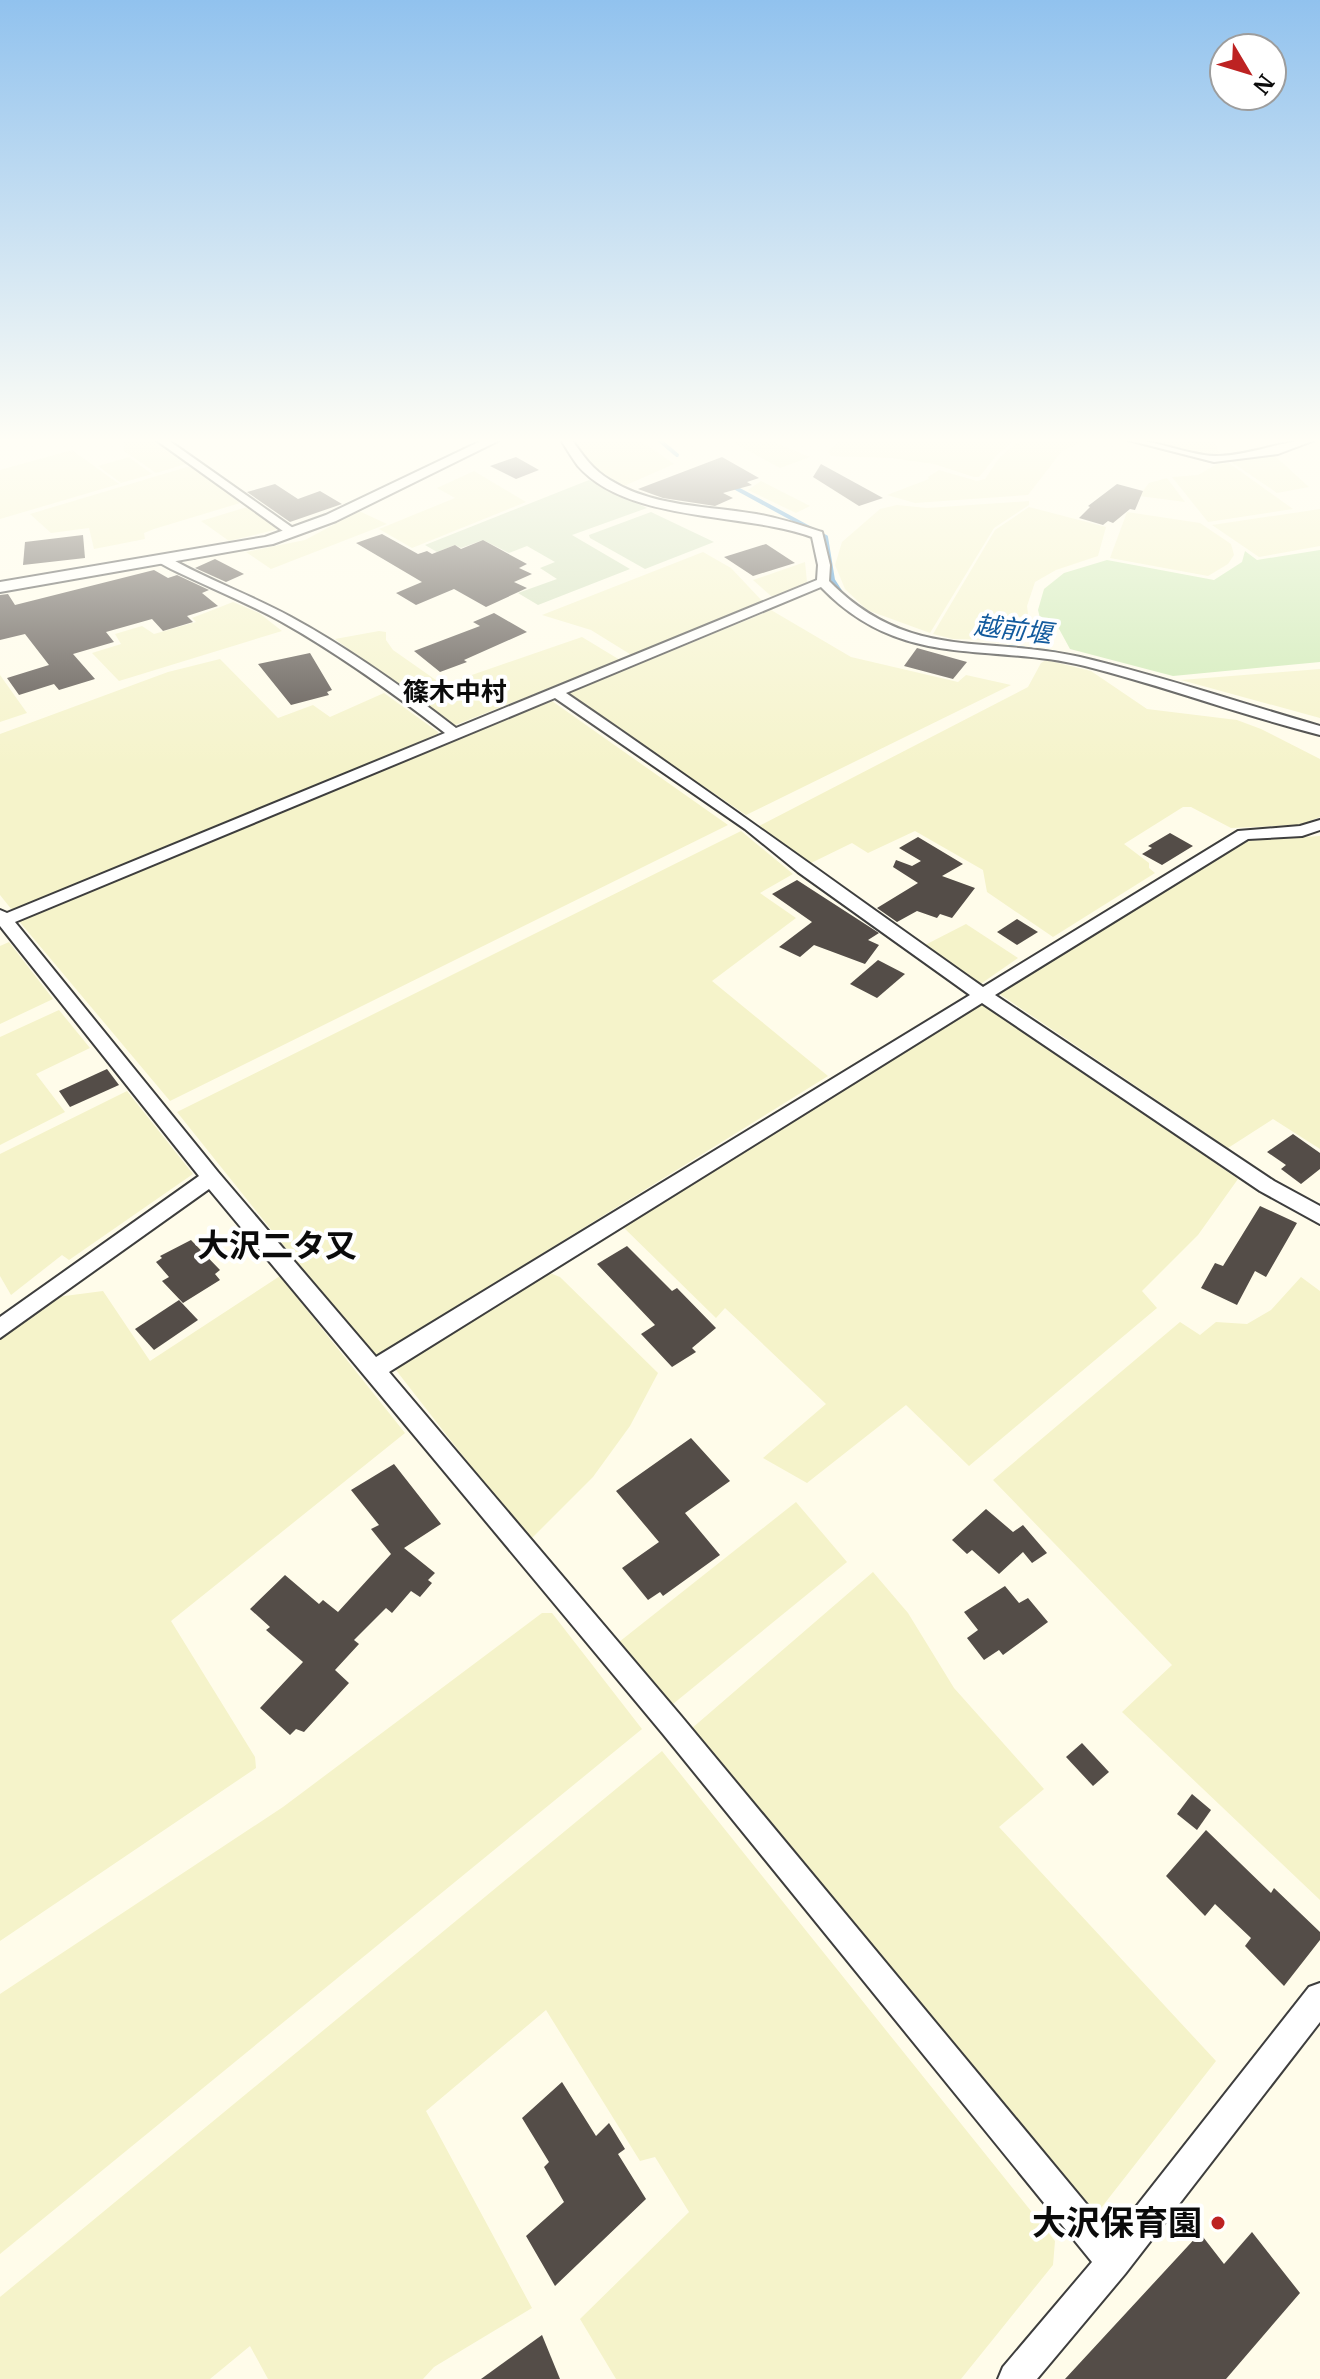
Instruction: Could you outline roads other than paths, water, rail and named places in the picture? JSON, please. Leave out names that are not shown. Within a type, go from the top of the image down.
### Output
[{"type":"street","points":[[0,587],[222,551]]},
{"type":"street","points":[[821,551],[823,582],[840,602],[860,617],[913,637],[971,650],[1038,652],[1320,731]]},
{"type":"street","points":[[164,560],[262,606],[315,637],[406,696],[456,735]]},
{"type":"street","points":[[823,582],[456,735],[2,918],[211,1177],[682,1737],[1113,2262]]},
{"type":"street","points":[[557,693],[745,822],[804,869],[981,994],[1267,1186],[1320,1216]]},
{"type":"street","points":[[372,1371],[1244,834],[1302,831],[1320,825]]},
{"type":"street","points":[[0,1329],[211,1177]]},
{"type":"street","points":[[1015,2379],[1113,2262],[1320,1998]]},
{"type":"waterway","name":"越前堰","points":[[828,551],[833,580],[842,594]]},
{"type":"waterway","name":"越前堰","points":[[1009,647],[1057,653]]},
{"type":"place","name":"大沢保育園","points":[[1218,2223]]},
{"type":"district","name":"篠木中村","points":[[455,691]]},
{"type":"district","name":"大沢二タ又","points":[[277,1246]]}]
